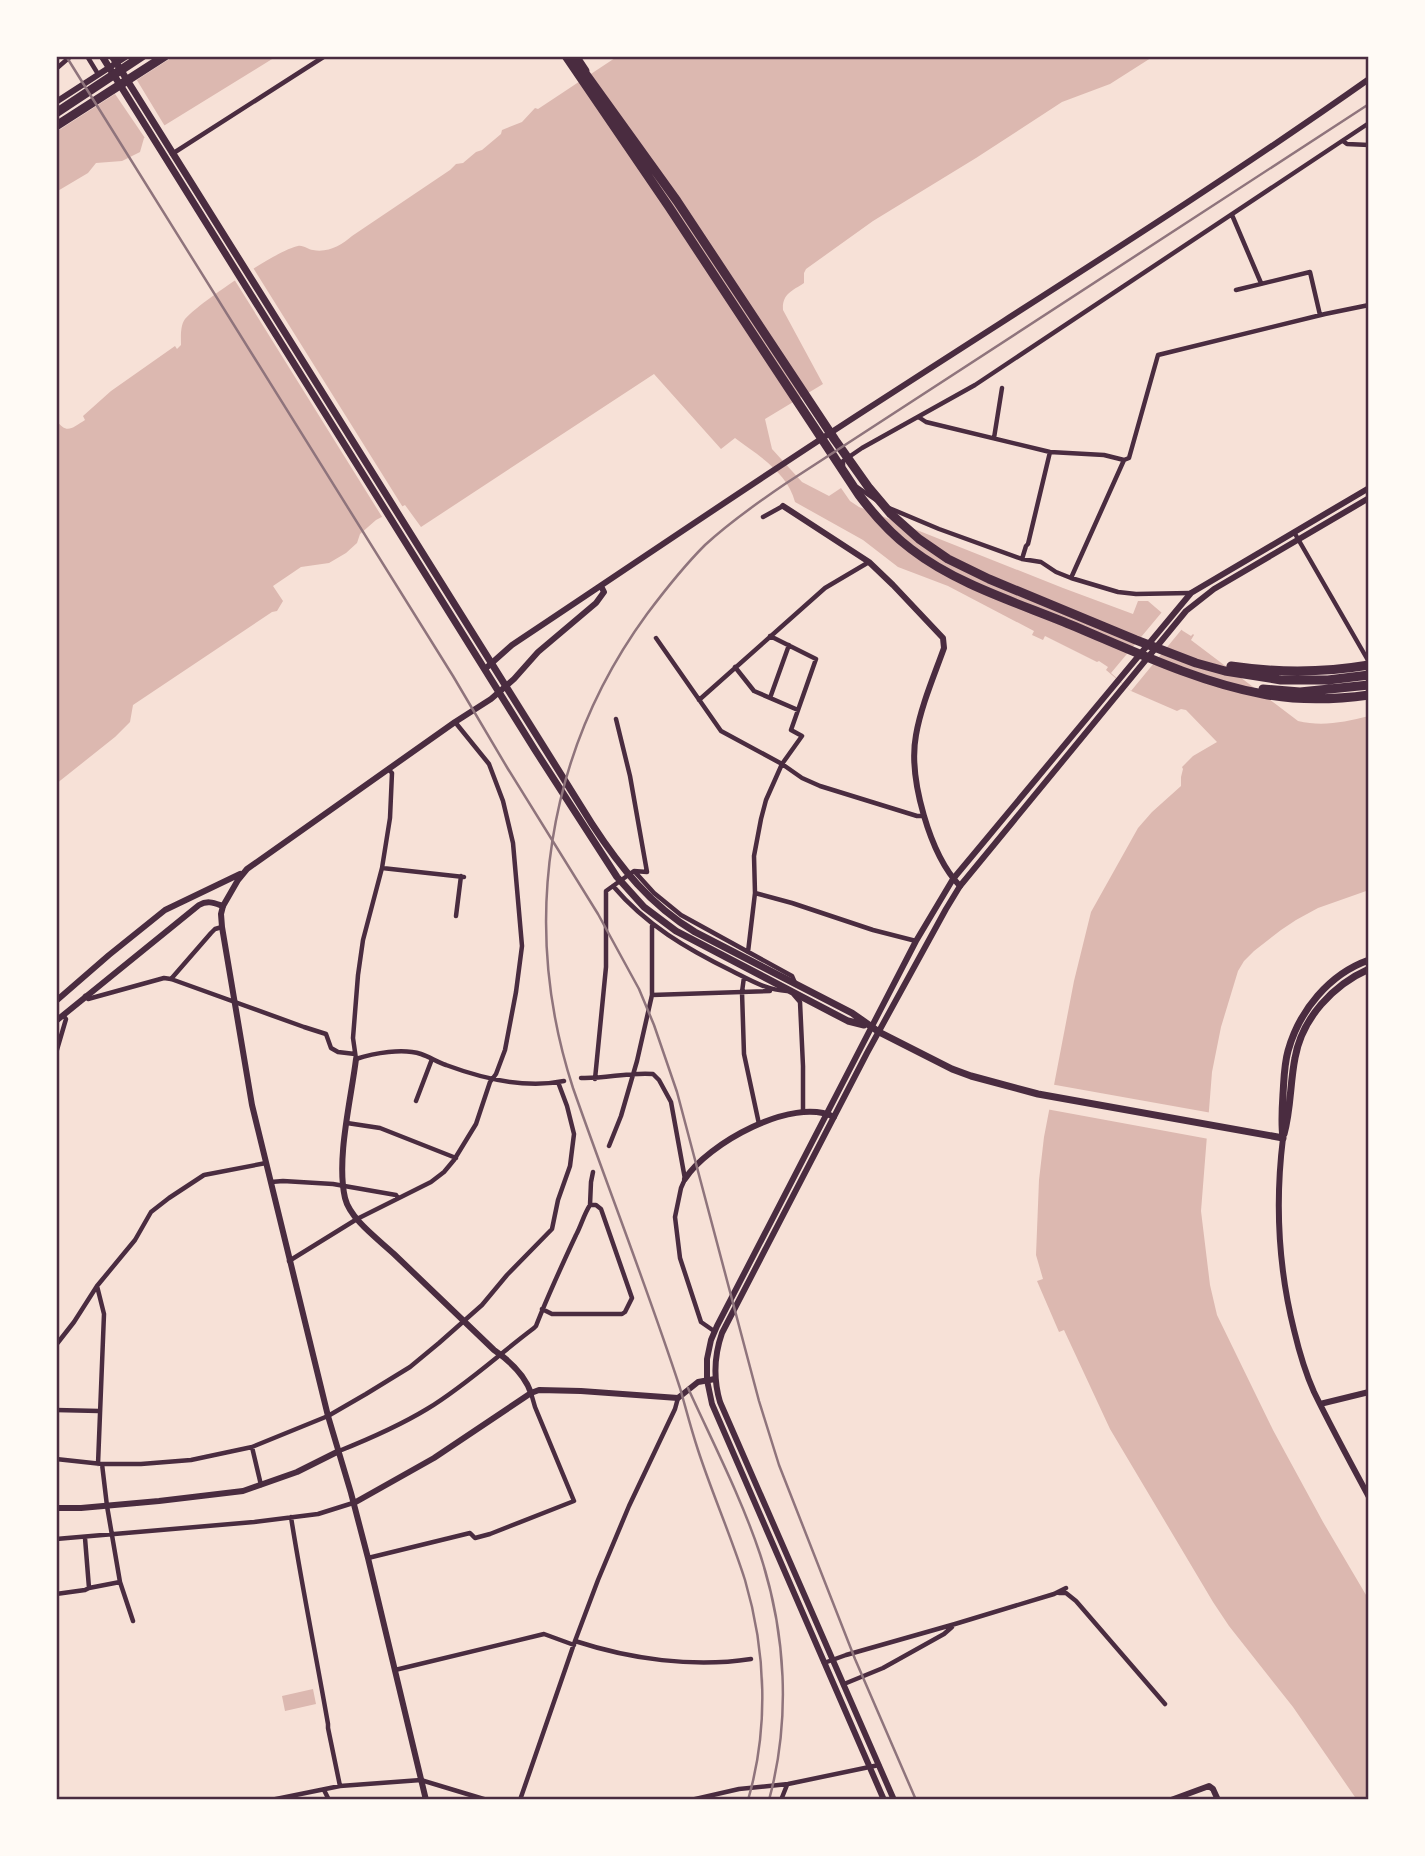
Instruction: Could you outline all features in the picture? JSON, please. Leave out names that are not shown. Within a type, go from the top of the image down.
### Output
[{"type":"highway","points":[[56,126],[163,56]]},
{"type":"highway","points":[[566,56],[673,204]]},
{"type":"highway","points":[[574,56],[874,495],[905,527],[934,550],[964,567],[1196,663],[1255,676],[1305,681],[1369,675]]},
{"type":"highway","points":[[582,56],[825,446],[870,509],[896,537],[927,560],[960,578],[1196,675],[1244,690],[1285,698],[1325,699],[1369,695]]},
{"type":"highway","points":[[56,113],[137,57]]},
{"type":"highway","points":[[1158,649],[1225,665],[1272,671],[1307,673],[1369,664]]},
{"type":"highway","points":[[1196,675],[1252,687],[1300,692],[1369,685]]},
{"type":"main road","points":[[102,56],[161,150],[172,159],[489,667],[603,858],[627,890],[644,907],[676,931],[755,974],[852,1013],[875,1030],[952,1069],[996,1084],[1038,1094],[1283,1138]]},
{"type":"main road","points":[[112,56],[169,146],[172,159]]},
{"type":"main road","points":[[56,102],[98,75],[137,57]]},
{"type":"main road","points":[[489,667],[512,645],[1306,124],[1369,79]]},
{"type":"main road","points":[[894,1800],[720,1402],[715,1379],[717,1350],[722,1333],[834,1117],[916,941],[953,879],[1191,593],[1369,488]]},
{"type":"main road","points":[[884,1800],[712,1404],[707,1380],[708,1349],[714,1331],[827,1113],[960,886],[1186,611],[1205,595],[1369,498]]},
{"type":"main road","points":[[783,506],[869,562],[939,633],[944,643],[920,717],[914,751],[915,770],[934,844],[953,879],[960,886]]},
{"type":"main road","points":[[56,1001],[165,911],[244,872],[491,699],[514,679],[538,652],[596,603],[604,592],[601,586]]},
{"type":"main road","points":[[498,683],[598,834],[624,870],[650,899],[681,923],[759,965],[793,988]]},
{"type":"main road","points":[[244,872],[221,914],[252,1105],[328,1416],[368,1558],[426,1800]]},
{"type":"main road","points":[[56,1021],[199,905],[211,902],[223,906]]},
{"type":"main road","points":[[1283,1138],[1280,1121],[1286,1065],[1297,1027],[1311,1003],[1327,986],[1346,971],[1369,960]]},
{"type":"main road","points":[[1369,968],[1332,992],[1318,1007],[1304,1030],[1296,1054],[1283,1138],[1278,1219],[1283,1280],[1301,1356],[1320,1404],[1369,1497]]},
{"type":"main road","points":[[356,1057],[342,1160],[343,1185],[348,1205],[357,1219],[507,1358],[531,1393]]},
{"type":"main road","points":[[685,1180],[699,1162],[712,1152],[759,1124],[803,1111],[827,1113],[834,1117]]},
{"type":"main road","points":[[354,1503],[434,1458],[531,1393],[540,1390],[581,1391],[678,1398],[696,1383],[715,1379]]},
{"type":"main road","points":[[1320,1404],[1369,1392]]},
{"type":"main road","points":[[56,1508],[107,1506],[230,1493],[297,1472],[339,1451]]},
{"type":"main road","points":[[1171,1800],[1209,1786],[1217,1800]]},
{"type":"street","points":[[56,69],[71,56]]},
{"type":"street","points":[[87,56],[98,75]]},
{"type":"street","points":[[172,159],[325,56]]},
{"type":"street","points":[[1191,593],[1118,592],[1071,578],[1041,562],[1022,559],[939,529],[866,495],[847,476],[843,461],[975,385],[1369,123]]},
{"type":"street","points":[[1343,141],[1346,144],[1369,145]]},
{"type":"street","points":[[1232,215],[1261,283]]},
{"type":"street","points":[[1237,290],[1310,272],[1320,315]]},
{"type":"street","points":[[1071,578],[1124,460],[1129,458],[1158,355],[1369,304]]},
{"type":"street","points":[[994,438],[1002,388]]},
{"type":"street","points":[[919,418],[926,422],[1050,452],[1104,455],[1124,460]]},
{"type":"street","points":[[1022,559],[1032,531],[1050,452]]},
{"type":"street","points":[[762,517],[783,506]]},
{"type":"street","points":[[1294,532],[1369,664]]},
{"type":"street","points":[[699,700],[825,588],[869,562]]},
{"type":"street","points":[[748,952],[755,893],[754,856],[761,819],[766,800],[782,764],[802,736],[792,730],[816,659],[770,636]]},
{"type":"street","points":[[656,638],[721,731],[820,786],[917,816],[925,816]]},
{"type":"street","points":[[770,698],[789,645]]},
{"type":"street","points":[[1362,650],[1369,653]]},
{"type":"street","points":[[735,667],[754,691],[798,710]]},
{"type":"street","points":[[595,1079],[606,967],[606,891],[634,871],[647,872],[630,776],[616,719]]},
{"type":"street","points":[[289,1261],[357,1219],[431,1182],[444,1172],[476,1125],[490,1082],[505,1050],[522,946],[513,843],[503,801],[489,764],[455,722]]},
{"type":"street","points":[[356,1057],[353,1038],[358,975],[363,940],[382,868],[390,818],[392,773],[388,769]]},
{"type":"street","points":[[382,868],[463,877],[456,916]]},
{"type":"street","points":[[634,871],[654,893],[681,915],[792,976],[793,988],[800,1002],[803,1111]]},
{"type":"street","points":[[613,886],[637,912],[678,943],[773,990]]},
{"type":"street","points":[[755,893],[916,941]]},
{"type":"street","points":[[609,1146],[634,1073],[652,995],[652,925]]},
{"type":"street","points":[[171,979],[211,933],[222,927]]},
{"type":"street","points":[[744,977],[744,1054],[759,1124]]},
{"type":"street","points":[[56,1460],[139,1464],[191,1460],[252,1447],[328,1416],[398,1376],[482,1305],[552,1229],[558,1200],[570,1166],[574,1134],[561,1081],[521,1083],[492,1079],[421,1054],[403,1052],[356,1057],[331,1048],[326,1034],[171,979],[164,978],[88,999],[85,996]]},
{"type":"street","points":[[652,995],[793,988]]},
{"type":"street","points":[[56,1053],[66,1018],[63,1015]]},
{"type":"street","points":[[416,1101],[432,1059]]},
{"type":"street","points":[[581,1078],[653,1074],[671,1102],[685,1180],[675,1217],[680,1258],[701,1322],[714,1331]]},
{"type":"street","points":[[347,1123],[380,1128],[456,1157]]},
{"type":"street","points":[[56,1345],[97,1286],[135,1240],[151,1212],[204,1175],[266,1163]]},
{"type":"street","points":[[339,1451],[367,1440],[429,1408],[534,1328],[590,1205],[593,1172]]},
{"type":"street","points":[[271,1182],[343,1185],[396,1195],[398,1198]]},
{"type":"street","points":[[542,1309],[552,1314],[622,1314],[632,1301],[601,1209],[590,1205]]},
{"type":"street","points":[[97,1286],[104,1314],[99,1411],[100,1464],[120,1582],[133,1620]]},
{"type":"street","points":[[368,1558],[470,1533],[475,1538],[490,1534],[574,1501],[531,1393]]},
{"type":"street","points":[[520,1800],[574,1643],[627,1511],[678,1398]]},
{"type":"street","points":[[56,1410],[99,1411]]},
{"type":"street","points":[[252,1447],[261,1485]]},
{"type":"street","points":[[56,1539],[228,1525],[318,1514],[354,1503]]},
{"type":"street","points":[[291,1517],[340,1786]]},
{"type":"street","points":[[85,1538],[89,1588]]},
{"type":"street","points":[[56,1594],[120,1582]]},
{"type":"street","points":[[824,1663],[1054,1594],[1066,1588]]},
{"type":"street","points":[[1054,1594],[1066,1593],[1076,1601],[1165,1704]]},
{"type":"street","points":[[844,1684],[883,1668],[944,1634],[956,1624]]},
{"type":"street","points":[[396,1670],[544,1634],[601,1650],[682,1662],[751,1659]]},
{"type":"street","points":[[691,1800],[739,1788],[788,1784],[879,1765]]},
{"type":"street","points":[[271,1800],[340,1786],[421,1780],[487,1800]]},
{"type":"street","points":[[781,1800],[788,1784]]},
{"type":"street","points":[[324,1790],[329,1800]]},
{"type":"shaded area","points":[[174,56],[277,56],[144,138],[140,152],[122,161],[96,163],[88,173],[56,192],[56,132]]},
{"type":"shaded area","points":[[618,56],[1154,56],[1110,84],[1062,102],[873,221],[806,269],[804,283],[786,297],[783,310],[823,384],[765,419],[772,449],[802,482],[829,496],[841,488],[850,501],[859,507],[1133,614],[1138,601],[1148,601],[1183,631],[1191,636],[1193,634],[1191,640],[1298,721],[1325,724],[1369,716],[1369,890],[1318,908],[1296,920],[1254,951],[1238,971],[1221,1027],[1212,1072],[1201,1211],[1210,1285],[1217,1315],[1273,1430],[1369,1600],[1369,1800],[1357,1800],[1293,1707],[1213,1602],[1110,1429],[1064,1330],[1059,1332],[1037,1281],[1043,1279],[1036,1255],[1044,1137],[1074,981],[1091,912],[1138,828],[1181,786],[1182,767],[1193,756],[1217,742],[1186,710],[1177,711],[1131,691],[1099,661],[1045,636],[1043,640],[1032,635],[1034,631],[948,586],[898,567],[863,540],[795,502],[779,473],[735,438],[721,449],[654,374],[421,527],[405,505],[376,520],[360,534],[357,543],[346,553],[329,563],[301,567],[273,586],[283,601],[277,611],[133,705],[130,722],[56,784],[56,420],[67,429],[77,425],[85,420],[83,416],[111,391],[175,346],[177,349],[181,345],[185,319],[239,278],[298,246],[319,251],[339,245],[456,164],[463,163],[482,150],[501,134],[502,130],[522,122],[535,108],[538,109]]},
{"type":"shaded area","points":[[313,1689],[316,1704],[285,1711],[282,1696]]},
{"type":"pier","points":[[135,77],[166,128],[147,141],[113,91]]},
{"type":"pier","points":[[252,266],[404,509],[384,520],[234,279]]},
{"type":"pier","points":[[1162,612],[1182,629],[1131,691],[1111,673]]},
{"type":"pier","points":[[1050,1084],[1212,1113],[1209,1139],[1046,1109]]},
{"type":"railway","points":[[66,56],[453,676],[598,914],[639,989],[677,1092],[759,1401],[779,1465],[855,1659],[916,1800]]},
{"type":"railway","points":[[748,1800],[755,1773],[762,1717],[761,1662],[752,1607],[740,1564],[698,1450],[667,1350],[573,1088],[557,1026],[548,965],[546,903],[552,842],[565,782],[585,723],[613,667],[647,614],[697,553],[734,521],[785,484],[1369,104]]},
{"type":"railway","points":[[688,1388],[752,1533],[769,1584],[775,1614],[780,1645],[783,1707],[781,1738],[769,1800]]}]
